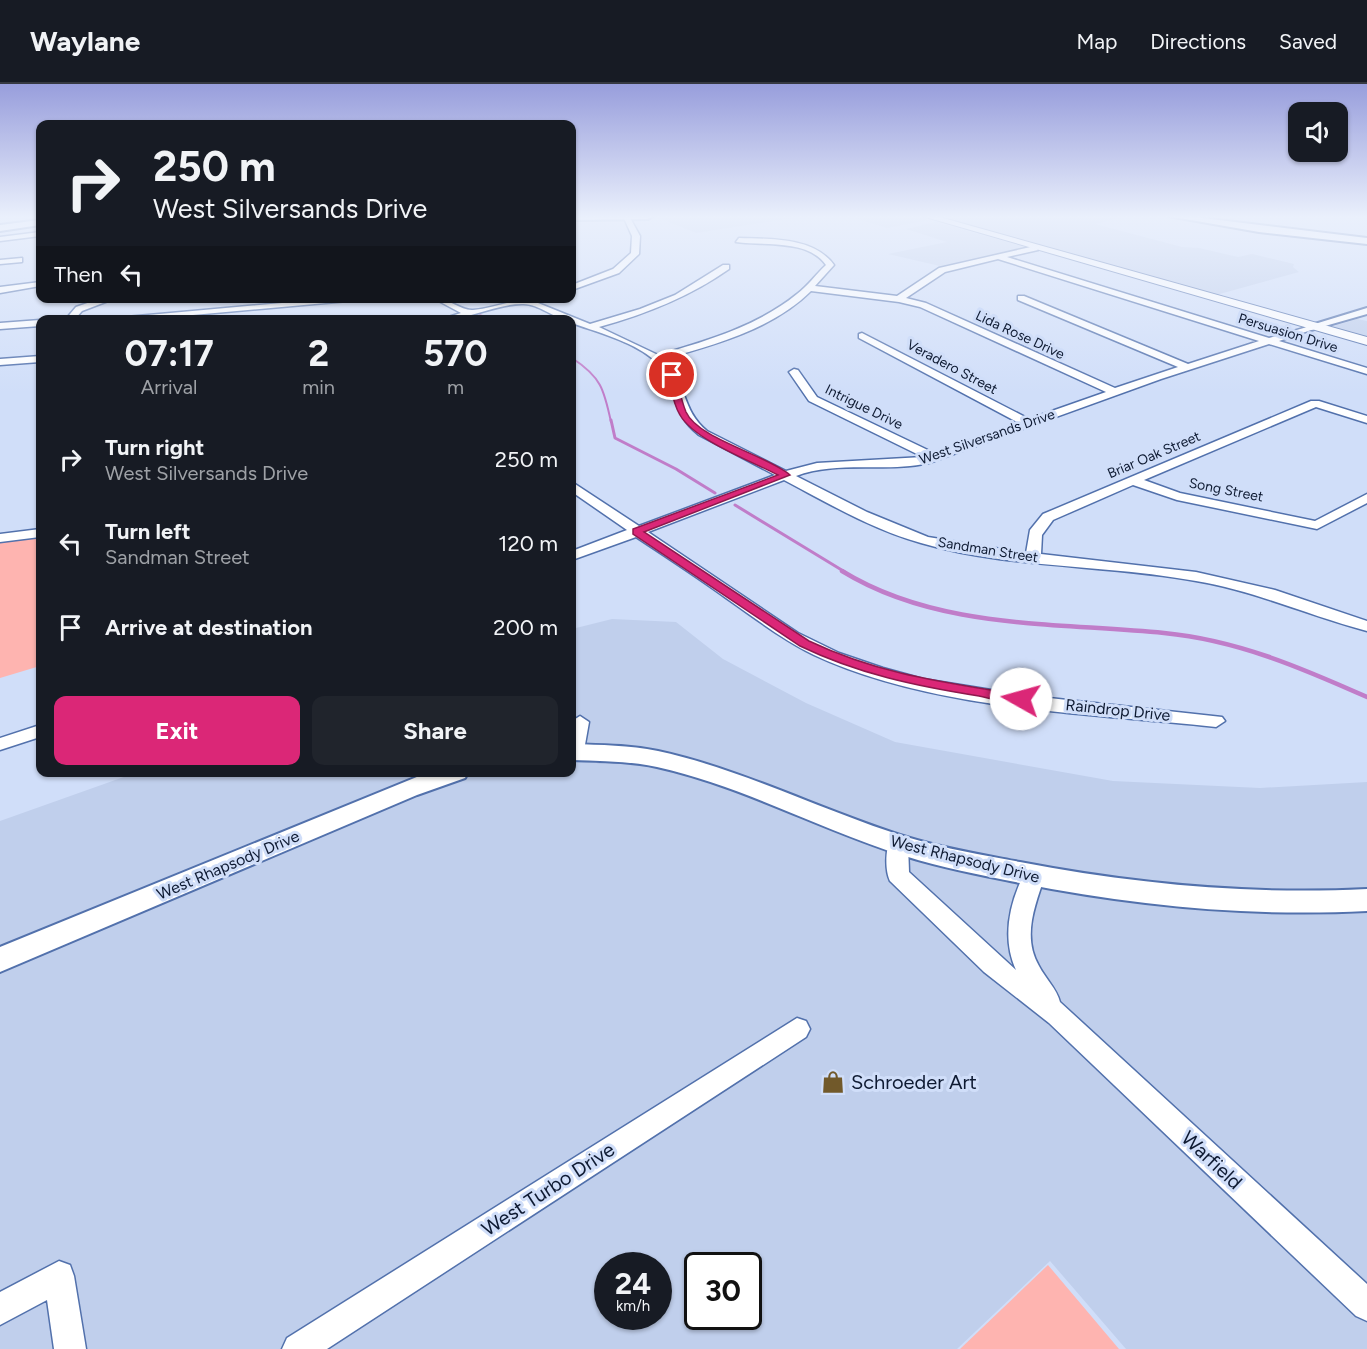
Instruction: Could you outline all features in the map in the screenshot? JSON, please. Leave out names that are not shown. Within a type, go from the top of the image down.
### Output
[{"type":"main road","points":[[1129,275],[1367,343]]},
{"type":"street","points":[[576,286],[606,275]]},
{"type":"street","points":[[589,327],[649,309],[682,296],[714,275]]},
{"type":"street","points":[[576,322],[657,357],[754,324],[779,311],[820,275]]},
{"type":"street","points":[[899,299],[935,275]]},
{"type":"street","name":"Persuasion Drive","points":[[1057,275],[1367,371]]},
{"type":"street","points":[[0,290],[36,285]]},
{"type":"street","name":"Lida Rose Drive","points":[[808,288],[899,299],[927,307],[1115,392]]},
{"type":"street","points":[[1021,298],[1188,367]]},
{"type":"street","points":[[74,315],[79,309],[97,303]]},
{"type":"street","points":[[161,315],[314,303]]},
{"type":"street","points":[[447,303],[470,314]]},
{"type":"street","points":[[466,315],[518,303]]},
{"type":"street","points":[[537,303],[561,315]]},
{"type":"street","name":"West Silversands Drive","points":[[576,554],[785,475],[817,466],[910,463],[933,457],[1188,367],[1367,311]]},
{"type":"street","points":[[0,326],[36,323]]},
{"type":"street","name":"Veradero Street","points":[[862,336],[994,407],[1029,423]]},
{"type":"street","name":"Sandman Street","points":[[657,357],[672,375],[682,412],[689,422],[703,433],[862,515],[901,532],[959,548],[1196,576],[1270,593],[1367,626]]},
{"type":"street","points":[[0,362],[36,359]]},
{"type":"street","name":"Intrigue Drive","points":[[794,372],[813,399],[933,457]]},
{"type":"street","name":"Briar Oak Street","points":[[1034,558],[1033,537],[1042,521],[1131,480],[1315,403],[1367,420]]},
{"type":"street","name":"Song Street","points":[[1131,480],[1177,496],[1317,525],[1367,498]]},
{"type":"street","name":"Raindrop Drive","points":[[576,489],[804,644],[884,675],[999,696],[1216,721]]},
{"type":"street","points":[[0,538],[36,534]]},
{"type":"street","name":"West Rhapsody Drive","points":[[576,742],[580,722]]},
{"type":"street","points":[[0,744],[36,732]]},
{"type":"street","name":"West Rhapsody Drive","points":[[576,752],[626,754],[688,767],[898,844],[1034,876],[1142,892],[1250,902],[1367,900]]},
{"type":"street","name":"West Rhapsody Drive","points":[[0,960],[408,789],[442,777]]},
{"type":"street","name":"Warfield","points":[[898,844],[898,875],[992,965],[1058,1015],[1367,1305]]},
{"type":"street","name":"Warfield","points":[[1034,876],[1016,935],[1025,968],[1058,1015]]},
{"type":"street","name":"West Turbo Drive","points":[[298,1349],[797,1029]]},
{"type":"street","points":[[0,1309],[59,1276],[70,1349]]},
{"type":"shaded area","points":[[1145,275],[1288,275],[1216,295]]},
{"type":"shaded area","points":[[1357,319],[1367,321],[1367,338],[1331,327]]},
{"type":"shaded area","points":[[36,536],[36,667],[0,678],[0,541]]},
{"type":"shaded area","points":[[612,619],[676,622],[723,659],[806,703],[895,742],[1113,781],[1260,788],[1367,782],[1367,1349],[1126,1349],[1050,1261],[957,1349],[0,1349],[0,821],[124,777],[576,777],[576,628]]},
{"type":"shaded area","points":[[1048,1265],[1119,1349],[960,1349]]},
{"type":"waterway","points":[[576,361],[589,371],[600,385],[611,422]]},
{"type":"waterway","points":[[611,420],[615,438],[676,469],[715,493]]},
{"type":"waterway","points":[[735,505],[845,572]]},
{"type":"waterway","points":[[842,571],[879,590],[918,604],[958,614],[1040,624],[1164,633],[1217,642],[1293,666],[1367,697]]},
{"type":"place","name":"Schroeder Art","points":[[833,1082]]},
{"type":"route","points":[[672,375],[682,412],[694,427],[785,475],[636,531],[804,644],[833,657],[884,675],[1021,699]]}]
